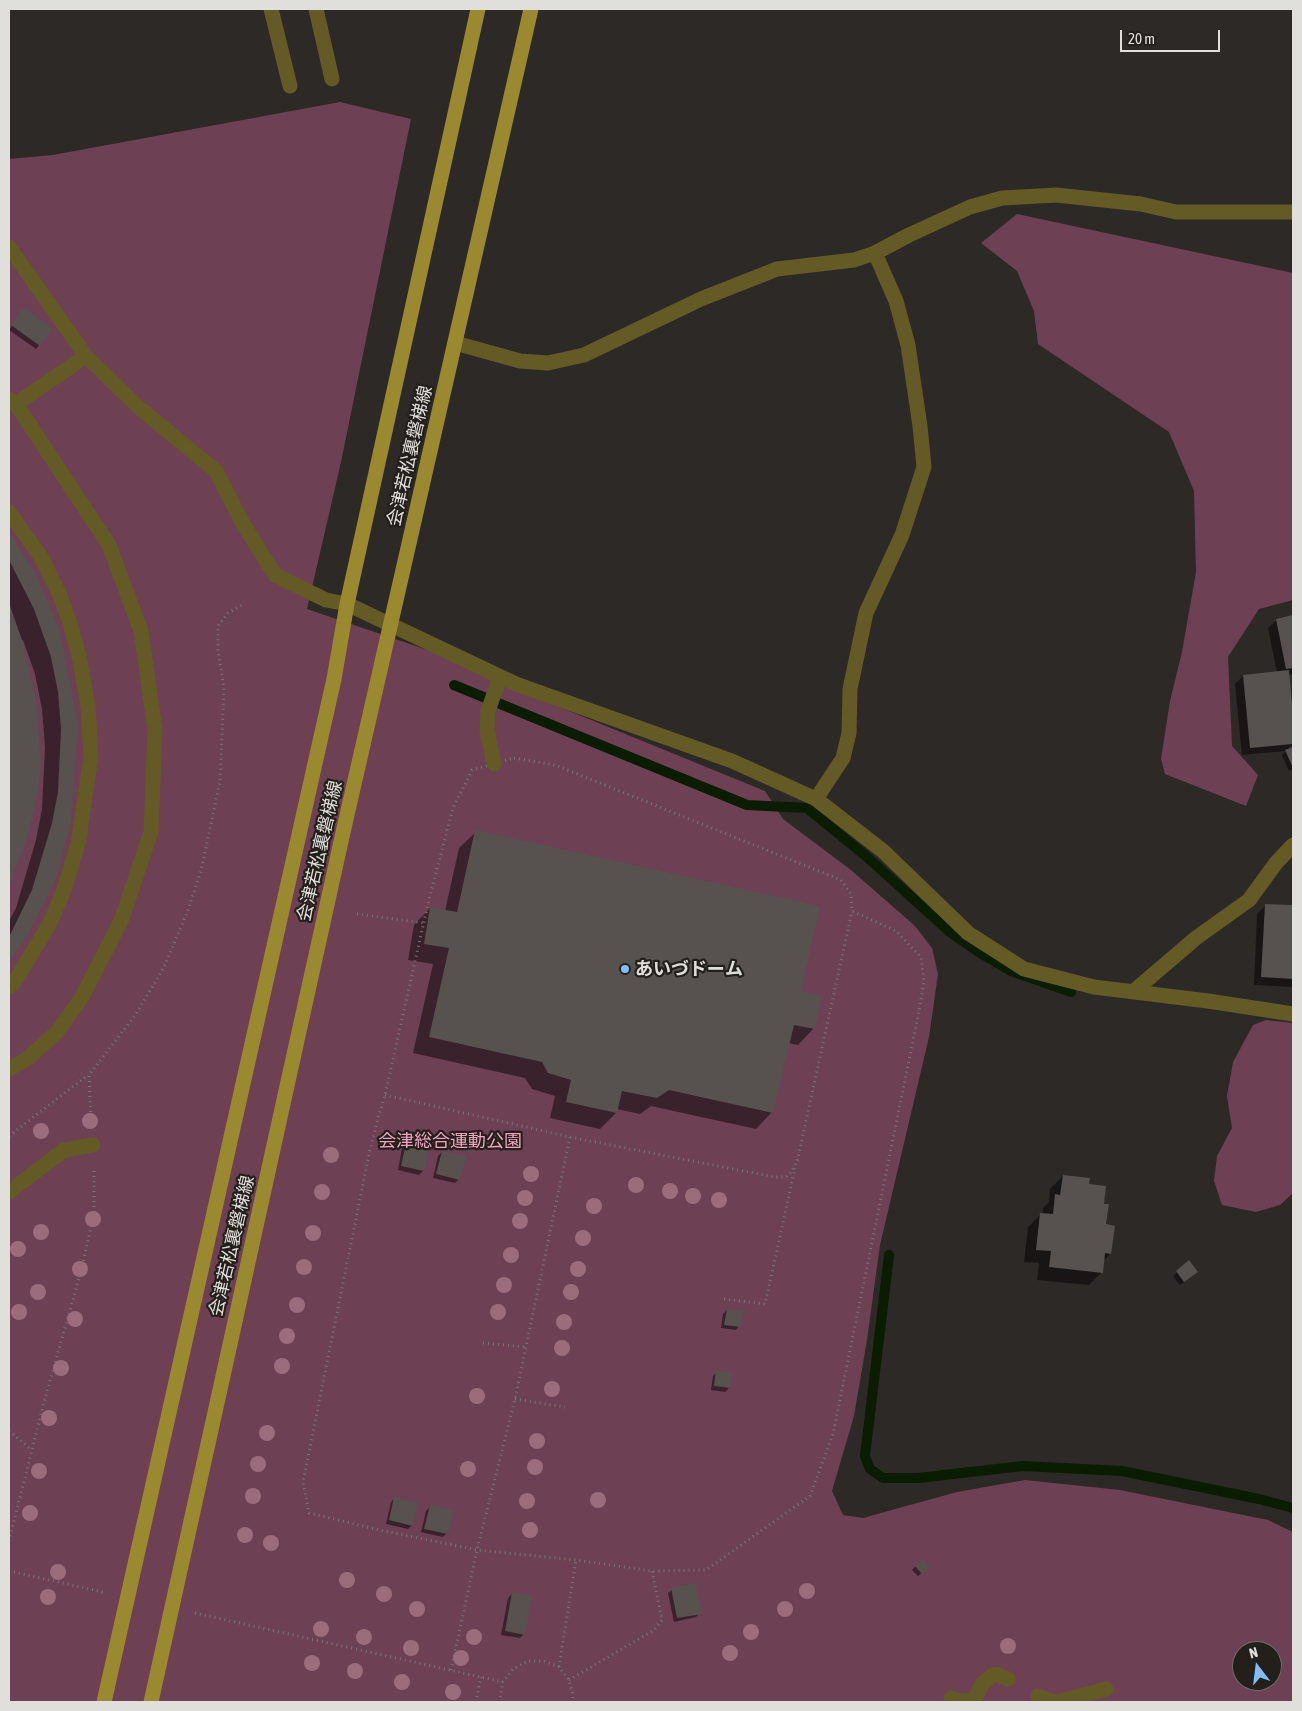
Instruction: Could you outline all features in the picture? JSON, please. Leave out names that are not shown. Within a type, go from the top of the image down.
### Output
[{"type":"main road","name":"会津若松裏磐梯線","points":[[104,1702],[334,679],[347,604],[478,9]]},
{"type":"main road","name":"会津若松裏磐梯線","points":[[151,1702],[391,624],[531,9]]},
{"type":"street","points":[[271,9],[290,86]]},
{"type":"street","points":[[316,9],[332,79]]},
{"type":"street","points":[[455,343],[520,361],[548,363],[584,355],[693,303],[777,270],[854,260],[875,253],[970,207],[1002,198],[1056,195],[1141,204],[1176,212],[1293,212]]},
{"type":"street","points":[[9,247],[86,356],[137,406],[216,471],[242,522],[274,575],[326,600],[347,604],[516,684],[732,761],[816,799],[882,851],[968,933],[1024,968],[1094,987],[1208,1000],[1293,1014]]},
{"type":"street","points":[[816,799],[843,758],[848,733],[850,689],[866,613],[902,535],[924,467],[908,345],[896,301],[875,253]]},
{"type":"street","points":[[9,1069],[27,1059],[57,1032],[82,996],[121,921],[152,832],[155,730],[141,631],[109,545],[12,401],[86,356]]},
{"type":"street","points":[[9,512],[41,557],[59,594],[70,623],[79,656],[88,706],[90,757],[78,844],[64,890],[50,923],[9,987]]},
{"type":"street","points":[[494,764],[487,730],[488,711],[500,677]]},
{"type":"street","points":[[1134,991],[1196,938],[1249,900],[1276,863],[1293,845]]},
{"type":"street","points":[[9,1192],[64,1150],[93,1145]]},
{"type":"street","points":[[951,1698],[958,1701],[974,1699],[982,1684],[996,1674],[1008,1679]]},
{"type":"street","points":[[1038,1696],[1057,1702],[1106,1689]]},
{"type":"path","points":[[9,1136],[88,1075],[136,1014],[164,966],[187,912],[201,871],[220,782],[224,688],[218,651],[218,626],[228,613],[244,604]]},
{"type":"path","points":[[724,1299],[765,1304],[852,911],[851,894],[841,880],[555,765],[514,758],[472,770],[453,808],[385,1095],[369,1154],[303,1482],[309,1513],[477,1550],[576,1560],[652,1571],[706,1570],[810,1496],[833,1434],[924,982],[920,957],[896,931],[852,911]]},
{"type":"path","points":[[357,914],[424,924]]},
{"type":"path","points":[[9,1542],[44,1402],[81,1271],[94,1213],[93,1145],[88,1075]]},
{"type":"path","points":[[385,1095],[570,1138],[774,1177],[786,1177],[797,1162]]},
{"type":"path","points":[[451,1670],[477,1550],[515,1399],[570,1138]]},
{"type":"path","points":[[483,1343],[525,1347]]},
{"type":"path","points":[[515,1399],[566,1407]]},
{"type":"path","points":[[9,1431],[32,1450]]},
{"type":"path","points":[[559,1667],[576,1560]]},
{"type":"path","points":[[9,1571],[105,1593]]},
{"type":"path","points":[[570,1680],[654,1630],[662,1620],[652,1571]]},
{"type":"path","points":[[191,1612],[503,1682]]},
{"type":"path","points":[[501,1702],[503,1682],[513,1669],[528,1661],[544,1661],[559,1667],[570,1680],[573,1695],[572,1702]]},
{"type":"path","points":[[476,1702],[481,1677]]},
{"type":"green space","name":"会津総合運動公園","points":[[340,102],[411,119],[341,462],[307,609],[448,657],[525,693],[765,791],[783,819],[851,870],[915,926],[932,948],[938,974],[929,1037],[880,1245],[854,1416],[832,1491],[843,1515],[863,1518],[957,1492],[1025,1480],[1120,1490],[1268,1520],[1293,1532],[1293,1702],[9,1702],[9,159],[53,155]]},
{"type":"green space","points":[[1017,214],[1293,273],[1293,600],[1259,609],[1228,657],[1232,746],[1258,775],[1246,806],[1165,774],[1161,759],[1170,701],[1182,652],[1196,572],[1194,491],[1169,432],[1038,344],[1034,311],[1017,271],[981,243]]},
{"type":"green space","points":[[1266,1020],[1293,1023],[1293,1193],[1280,1205],[1256,1212],[1222,1205],[1214,1181],[1217,1156],[1232,1128],[1227,1096],[1233,1062],[1253,1025]]},
{"type":"building","points":[[24,308],[53,329],[40,346],[11,325]]},
{"type":"building","points":[[9,532],[33,570],[60,632],[78,724],[71,821],[57,876],[26,938],[9,962],[9,937],[32,890],[52,823],[58,792],[61,729],[58,692],[51,657],[34,609],[9,560]]},
{"type":"building","points":[[9,603],[23,643],[36,699],[41,765],[36,801],[28,835],[9,886]]},
{"type":"building","points":[[1293,615],[1293,668],[1286,669],[1276,619]]},
{"type":"building","points":[[1289,670],[1293,716],[1293,744],[1250,748],[1243,675]]},
{"type":"building","points":[[1293,747],[1293,768],[1285,750]]},
{"type":"building","name":"あいづドーム","points":[[475,830],[820,906],[801,991],[822,996],[815,1029],[794,1025],[773,1113],[669,1090],[657,1098],[622,1091],[617,1113],[566,1102],[571,1080],[548,1073],[542,1062],[429,1037],[449,948],[424,944],[430,907],[457,912]]},
{"type":"building","points":[[1265,904],[1293,905],[1293,979],[1261,977]]},
{"type":"building","points":[[406,1143],[429,1149],[424,1171],[401,1166]]},
{"type":"building","points":[[442,1151],[466,1156],[460,1180],[436,1174]]},
{"type":"building","points":[[1063,1175],[1090,1178],[1089,1184],[1106,1186],[1104,1204],[1109,1204],[1106,1224],[1115,1226],[1111,1254],[1105,1253],[1103,1273],[1049,1267],[1051,1251],[1036,1250],[1040,1213],[1053,1214],[1055,1194],[1060,1195]]},
{"type":"building","points":[[1189,1260],[1198,1272],[1184,1282],[1176,1271]]},
{"type":"building","points":[[727,1309],[743,1311],[741,1327],[724,1325]]},
{"type":"building","points":[[716,1370],[733,1373],[730,1388],[714,1386]]},
{"type":"building","points":[[394,1497],[418,1502],[413,1526],[389,1520]]},
{"type":"building","points":[[430,1505],[454,1511],[448,1534],[424,1529]]},
{"type":"building","points":[[923,1559],[930,1567],[922,1574],[915,1566]]},
{"type":"building","points":[[696,1583],[702,1614],[677,1618],[671,1588]]},
{"type":"building","points":[[512,1592],[532,1596],[525,1635],[505,1631]]},
{"type":"waterway","points":[[454,685],[747,805],[807,808],[866,856],[951,933],[1011,971],[1071,992]]},
{"type":"waterway","points":[[889,1255],[865,1456],[870,1469],[883,1478],[918,1478],[1023,1466],[1122,1471],[1259,1499],[1293,1508]]},
{"type":"place","name":"あいづドーム","points":[[625,969]]}]
